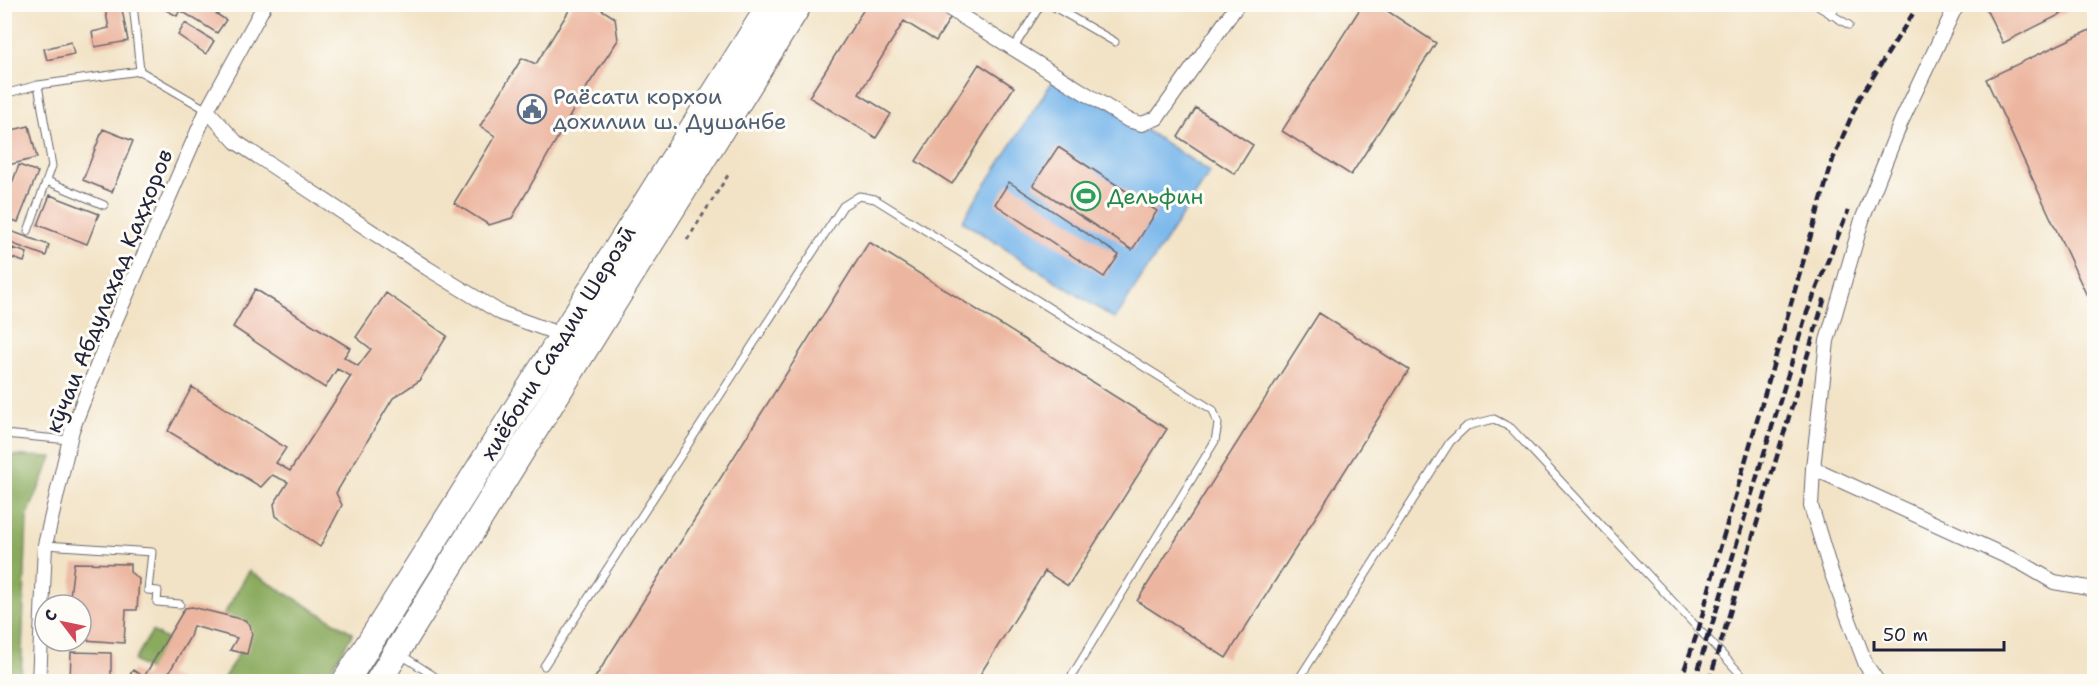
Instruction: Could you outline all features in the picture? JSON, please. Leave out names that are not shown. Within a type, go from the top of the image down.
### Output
[{"type":"highway","name":"хиёбони Саъдии Шерозӣ","points":[[345,681],[771,4]]},
{"type":"highway","name":"хиёбони Саъдии Шерозӣ","points":[[378,681],[799,4]]},
{"type":"street","name":"кӯчаи Абдулаҳад Қаҳҳоров","points":[[39,681],[45,546],[69,440],[110,333],[207,110],[265,4]]},
{"type":"street","points":[[942,4],[1128,120],[1142,124],[1156,118],[1238,4]]},
{"type":"street","points":[[1878,681],[1866,665],[1830,569],[1811,506],[1827,341],[1862,220],[1901,122],[1953,12],[1959,4]]},
{"type":"street","points":[[207,110],[236,142],[427,268],[501,312],[562,335]]},
{"type":"street","points":[[1813,468],[2023,564],[2054,582],[2094,589]]},
{"type":"lane","points":[[133,4],[140,71]]},
{"type":"lane","points":[[1013,49],[1041,4]]},
{"type":"lane","points":[[1049,4],[1115,42]]},
{"type":"lane","points":[[1814,4],[1849,25]]},
{"type":"lane","points":[[1832,15],[1837,4]]},
{"type":"lane","points":[[4,94],[38,86],[140,71],[207,110]]},
{"type":"lane","points":[[28,231],[52,166],[38,86]]},
{"type":"lane","points":[[47,181],[104,205]]},
{"type":"lane","points":[[544,666],[843,206],[859,196],[875,199],[1213,410],[1218,424],[1215,441],[1068,681]]},
{"type":"lane","points":[[1297,681],[1450,442],[1467,426],[1494,419],[1511,428],[1748,681]]},
{"type":"lane","points":[[4,434],[69,440]]},
{"type":"lane","points":[[45,546],[152,552],[148,590],[158,591],[158,602],[180,604]]},
{"type":"lane","points":[[396,652],[443,681]]},
{"type":"path","points":[[687,240],[730,172]]},
{"type":"green space","points":[[5,455],[52,457],[27,517],[21,681],[5,681]]},
{"type":"green space","points":[[249,571],[353,633],[324,681],[222,681],[249,636],[221,619]]},
{"type":"green space","points":[[152,631],[171,642],[152,672],[134,661]]},
{"type":"water","name":"Дельфин","points":[[1058,73],[1210,172],[1115,319],[962,221]]},
{"type":"building","points":[[104,4],[121,4],[128,41],[95,47],[92,32],[109,28]]},
{"type":"building","points":[[155,4],[201,4],[226,20],[217,33],[180,10],[177,16]]},
{"type":"building","name":"Раёсати корхои дохилии ш. Душанбе","points":[[573,4],[593,4],[615,18],[618,40],[583,93],[512,218],[489,225],[454,203],[495,136],[480,126],[522,58],[536,64]]},
{"type":"building","points":[[867,4],[935,4],[952,15],[936,41],[904,21],[859,94],[891,114],[876,138],[809,97]]},
{"type":"building","points":[[1363,4],[1377,4],[1436,43],[1351,175],[1282,131]]},
{"type":"building","points":[[1990,4],[2081,4],[2003,43],[1985,7]]},
{"type":"building","points":[[185,23],[214,41],[206,54],[178,35]]},
{"type":"building","points":[[2094,28],[2094,311],[1986,79]]},
{"type":"building","points":[[71,42],[74,54],[47,60],[44,49]]},
{"type":"building","points":[[979,64],[1014,87],[952,184],[916,161]]},
{"type":"building","points":[[1196,108],[1253,145],[1235,174],[1178,137]]},
{"type":"building","points":[[29,126],[37,158],[4,166],[4,132]]},
{"type":"building","points":[[103,129],[133,141],[112,192],[83,180]]},
{"type":"building","points":[[1058,147],[1157,211],[1132,250],[1033,185]]},
{"type":"building","points":[[19,165],[38,172],[18,222],[4,217],[4,204]]},
{"type":"building","points":[[1009,182],[1119,255],[1104,277],[995,204]]},
{"type":"building","points":[[50,195],[99,214],[87,244],[38,225]]},
{"type":"building","points":[[5,229],[49,245],[46,256],[5,241]]},
{"type":"building","points":[[869,242],[1167,429],[1068,586],[1045,571],[976,681],[593,681]]},
{"type":"building","points":[[13,248],[27,253],[24,262],[10,257]]},
{"type":"building","points":[[255,289],[350,348],[344,357],[358,366],[371,349],[356,337],[386,293],[447,336],[419,381],[393,398],[336,493],[342,505],[320,547],[276,516],[274,504],[288,482],[272,475],[261,487],[168,431],[192,387],[286,448],[276,463],[290,471],[351,376],[337,369],[325,388],[233,327]]},
{"type":"building","points":[[1319,313],[1409,370],[1226,658],[1137,601]]},
{"type":"building","points":[[74,563],[130,564],[130,572],[139,579],[137,610],[126,610],[124,643],[93,641],[93,593],[70,593]]},
{"type":"building","points":[[192,607],[245,620],[250,625],[252,634],[247,654],[230,650],[237,638],[193,626],[190,637],[168,674],[180,681],[125,681],[133,670],[144,677],[185,608]]},
{"type":"building","points":[[71,653],[111,653],[111,681],[70,681]]},
{"type":"railway","points":[[1680,682],[1699,628],[1833,159],[1859,99],[1919,4]]},
{"type":"railway","points":[[1708,638],[1806,315],[1848,211]]},
{"type":"railway","points":[[1709,682],[1825,297]]},
{"type":"railway","points":[[1695,682],[1709,630]]},
{"type":"place","name":"Раёсати корхои дохилии ш. Душанбе","points":[[532,109]]},
{"type":"place","name":"Дельфин","points":[[1086,196]]}]
